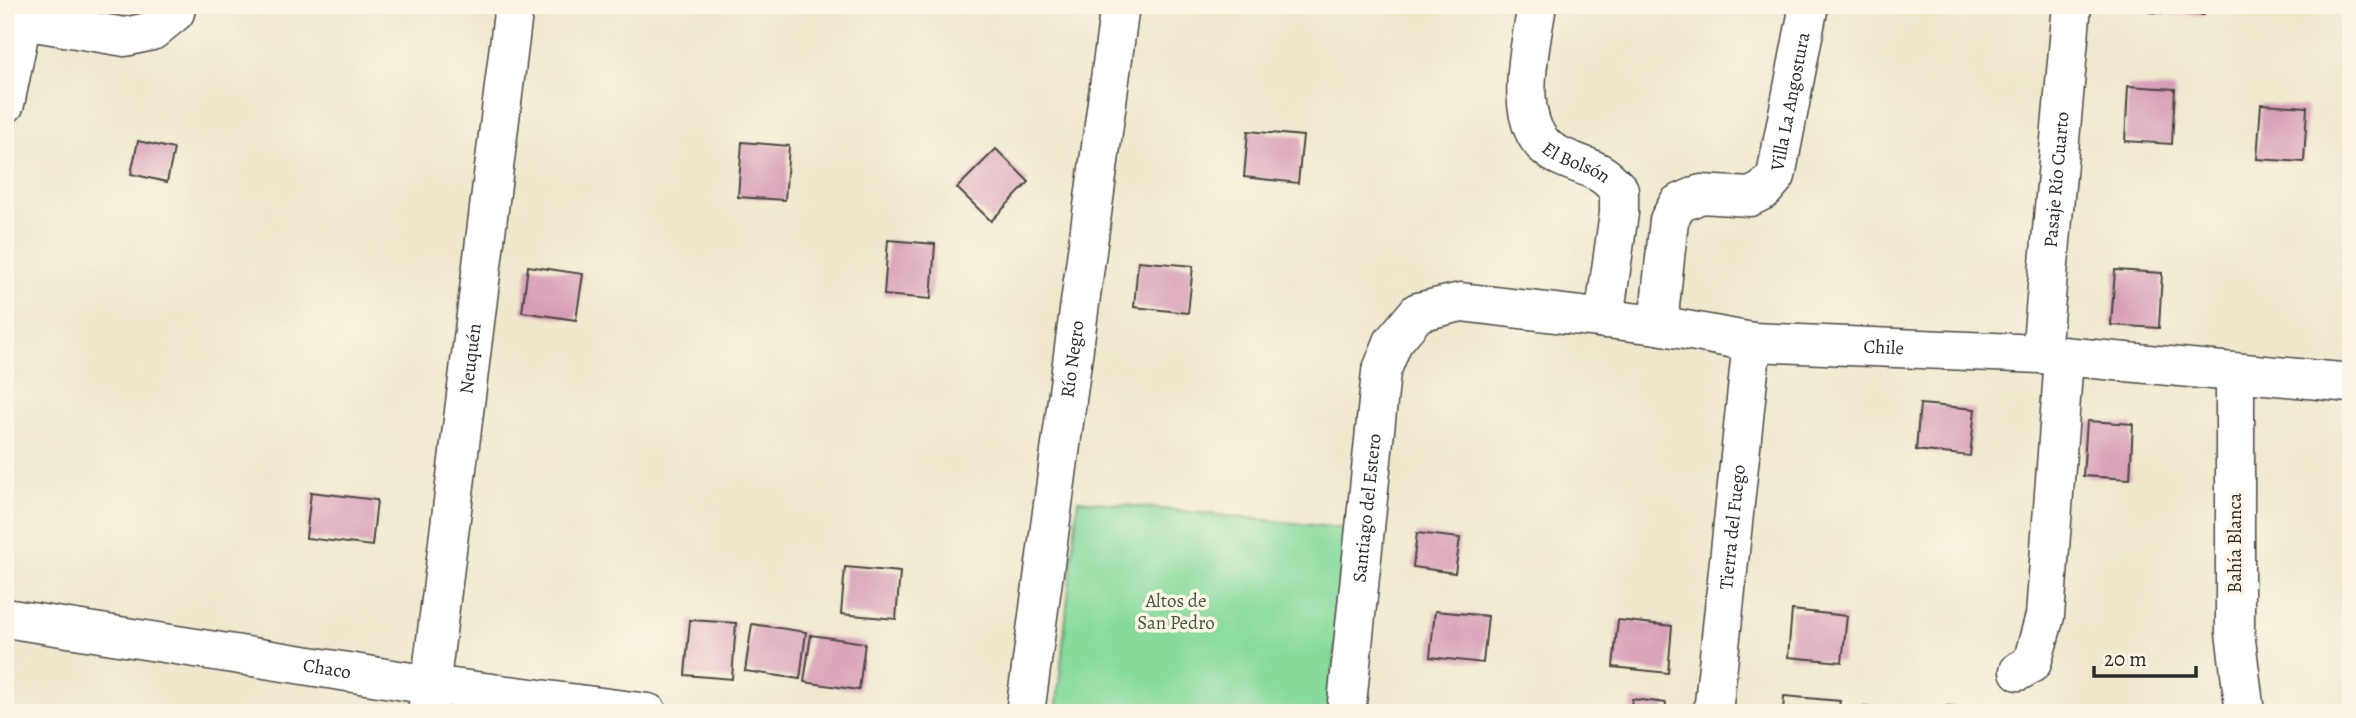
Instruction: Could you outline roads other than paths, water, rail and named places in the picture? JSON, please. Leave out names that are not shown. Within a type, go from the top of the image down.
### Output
[{"type":"street","points":[[5,104],[14,18],[125,37],[152,31],[176,12],[177,5]]},
{"type":"street","name":"Neuquén","points":[[428,699],[514,5]]},
{"type":"street","name":"Río Negro","points":[[1025,713],[1120,5]]},
{"type":"street","name":"El Bolsón","points":[[1538,5],[1527,65],[1525,105],[1538,137],[1551,152],[1603,175],[1619,190],[1619,213],[1605,319]]},
{"type":"street","name":"Villa La Angostura","points":[[1678,204],[1701,194],[1751,197],[1764,190],[1776,176],[1809,5]]},
{"type":"street","name":"Pasaje Río Cuarto","points":[[2019,671],[2032,663],[2045,616],[2052,356],[2072,5]]},
{"type":"street","points":[[1619,190],[1678,204],[1669,220],[1658,325]]},
{"type":"street","name":"Chile","points":[[1418,312],[1461,302],[1658,325],[1752,342],[2052,356],[2351,383]]},
{"type":"street","name":"Santiago del Estero","points":[[1346,713],[1381,372],[1393,342],[1418,312]]},
{"type":"street","name":"Tierra del Fuego","points":[[1713,713],[1752,342]]},
{"type":"street","name":"Bahía Blanca","points":[[2235,373],[2235,632],[2245,713]]},
{"type":"street","name":"Chaco","points":[[5,618],[428,699],[648,713]]},
{"type":"park label","name":"Altos de San Pedro","points":[[1176,612]]}]
